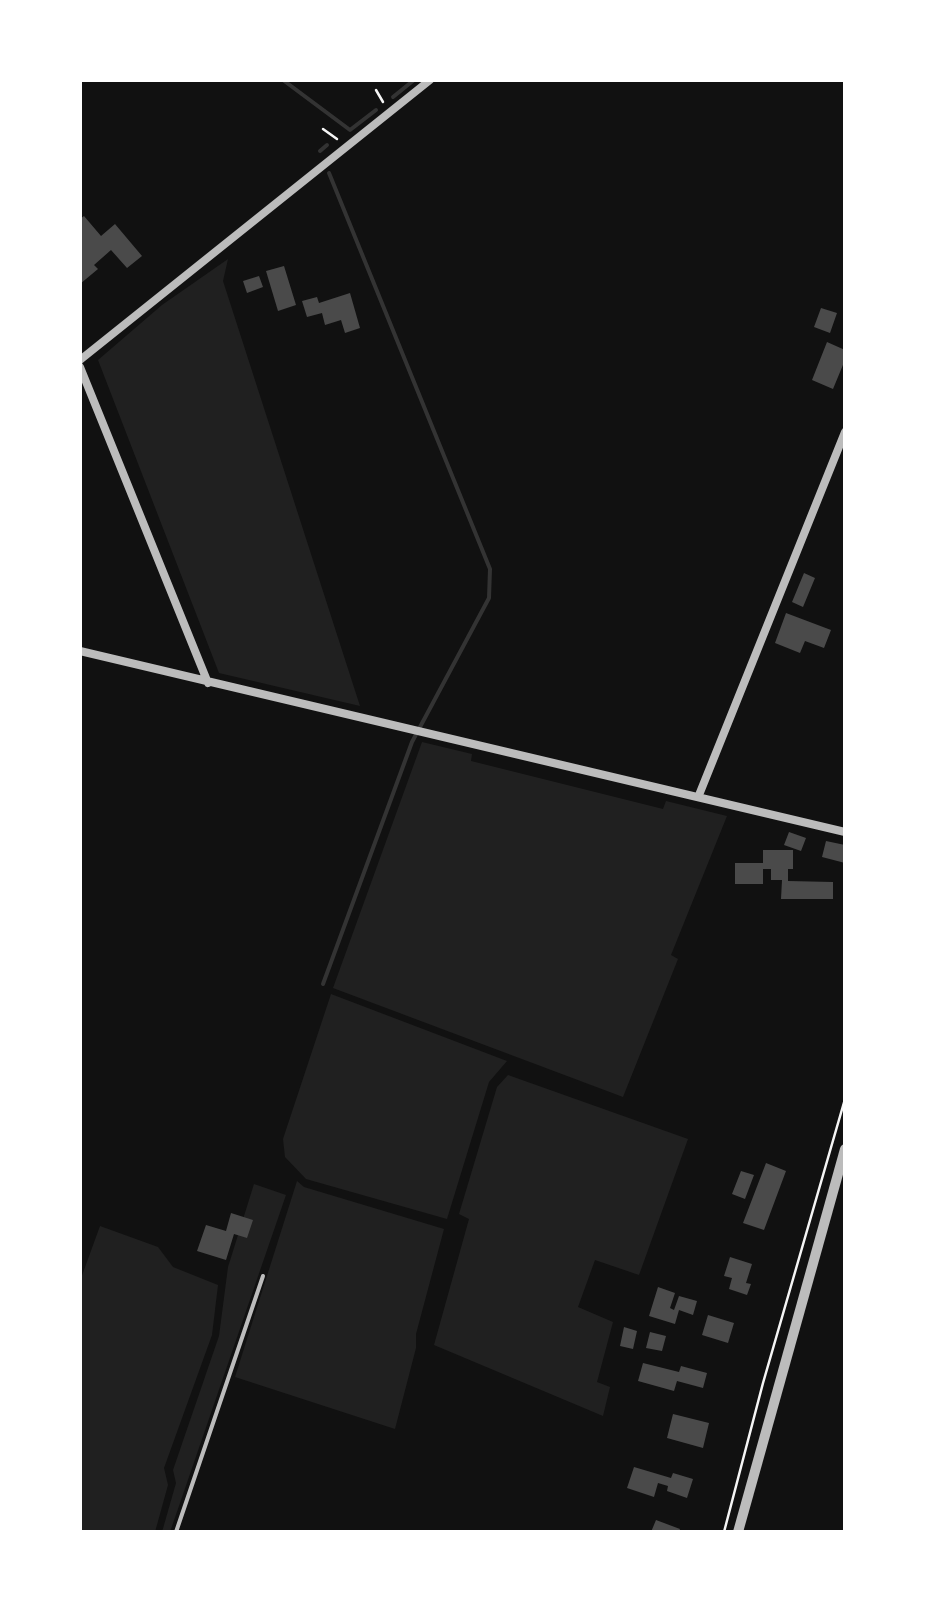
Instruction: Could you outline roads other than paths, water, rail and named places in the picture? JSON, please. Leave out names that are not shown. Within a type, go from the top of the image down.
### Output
[{"type":"street","points":[[208,683],[80,363],[430,80]]},
{"type":"street","points":[[699,796],[845,432]]},
{"type":"street","points":[[80,651],[845,832]]},
{"type":"street","points":[[738,1532],[845,1149]]},
{"type":"lane","points":[[176,1532],[263,1276]]},
{"type":"waterway","points":[[283,80],[350,130],[376,110]]},
{"type":"waterway","points":[[393,97],[414,80]]},
{"type":"waterway","points":[[320,151],[327,145]]},
{"type":"waterway","points":[[323,984],[412,742],[489,598],[490,569],[329,173]]}]
